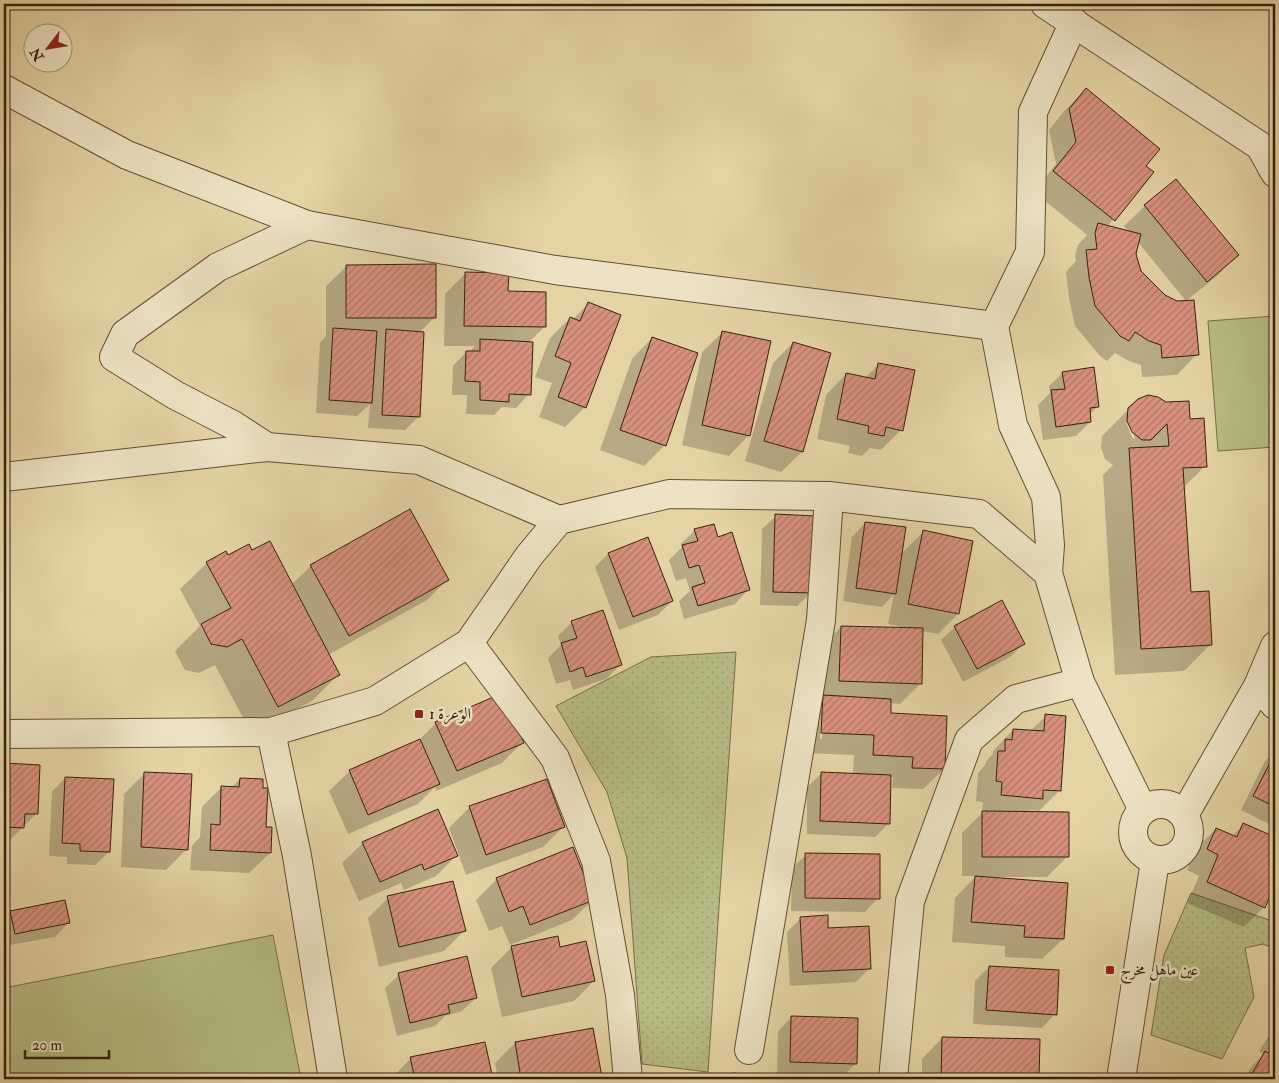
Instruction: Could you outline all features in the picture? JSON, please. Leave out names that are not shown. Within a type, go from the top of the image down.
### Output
[{"type":"street","points":[[1045,4],[1268,140],[1275,173]]},
{"type":"street","points":[[1074,22],[1033,112],[1030,252],[994,326],[1013,425],[1046,497],[1050,545],[1048,573],[1080,682],[1143,810]]},
{"type":"street","points":[[4,89],[127,155],[308,225],[555,270],[994,326]]},
{"type":"street","points":[[267,447],[233,425],[175,395],[114,357],[125,334],[218,267],[308,225]]},
{"type":"street","points":[[4,476],[267,447],[420,460],[559,520],[669,494],[829,496],[980,514],[1048,573]]},
{"type":"street","points":[[748,1050],[822,620],[829,496]]},
{"type":"street","points":[[4,734],[271,732],[375,701],[469,643],[529,556],[559,520]]},
{"type":"street","points":[[469,643],[555,758],[596,861],[620,995],[628,1079]]},
{"type":"street","points":[[1184,815],[1267,695],[1275,646]]},
{"type":"street","points":[[894,1079],[910,901],[970,740],[1016,699],[1080,682]]},
{"type":"street","points":[[271,732],[297,856],[333,1079]]},
{"type":"street","points":[[1151,805],[1169,805],[1184,815],[1188,824],[1189,834],[1182,852],[1174,858],[1165,861],[1146,857],[1139,851],[1134,843],[1132,834],[1137,816],[1143,810],[1151,805]]},
{"type":"street","points":[[1121,1079],[1156,860]]},
{"type":"green space","points":[[1275,316],[1275,447],[1218,451],[1208,321]]},
{"type":"green space","points":[[736,652],[708,1072],[642,1064],[627,858],[607,792],[556,706],[651,657]]},
{"type":"green space","points":[[1191,893],[1275,922],[1275,949],[1263,944],[1245,948],[1254,997],[1222,1059],[1151,1035],[1164,955]]},
{"type":"green space","points":[[273,935],[301,1079],[4,1079],[4,988]]},
{"type":"building","points":[[1086,88],[1160,149],[1146,166],[1154,172],[1115,221],[1053,171],[1076,142],[1069,109]]},
{"type":"building","points":[[1176,179],[1239,255],[1207,282],[1144,205]]},
{"type":"building","points":[[1098,223],[1141,234],[1136,254],[1141,271],[1165,295],[1177,301],[1194,300],[1199,355],[1162,358],[1161,345],[1149,341],[1135,332],[1129,341],[1120,336],[1095,306],[1086,250],[1097,249],[1095,233]]},
{"type":"building","points":[[436,264],[436,318],[346,318],[346,265]]},
{"type":"building","points":[[465,272],[509,273],[508,291],[546,292],[546,327],[464,326]]},
{"type":"building","points":[[588,302],[621,315],[586,408],[558,397],[571,363],[555,356],[570,317],[580,321]]},
{"type":"building","points":[[333,328],[377,331],[372,403],[329,400]]},
{"type":"building","points":[[386,329],[424,332],[420,417],[382,415]]},
{"type":"building","points":[[722,331],[771,341],[750,436],[702,425]]},
{"type":"building","points":[[652,337],[698,353],[666,446],[620,430]]},
{"type":"building","points":[[480,339],[533,342],[531,395],[509,394],[509,402],[480,400],[480,382],[465,381],[466,351],[480,351]]},
{"type":"building","points":[[793,342],[831,353],[803,452],[764,441]]},
{"type":"building","points":[[878,363],[915,370],[903,431],[886,427],[884,436],[868,433],[869,426],[837,419],[846,373],[875,379]]},
{"type":"building","points":[[1094,367],[1099,407],[1090,408],[1091,422],[1056,427],[1051,390],[1065,389],[1062,372]]},
{"type":"building","points":[[1148,395],[1158,397],[1166,402],[1189,401],[1190,419],[1204,418],[1207,467],[1183,468],[1191,592],[1209,591],[1212,645],[1141,649],[1129,448],[1169,446],[1167,424],[1151,440],[1142,440],[1132,432],[1127,421],[1128,408],[1138,399]]},
{"type":"building","points":[[410,509],[449,580],[349,636],[310,565]]},
{"type":"building","points":[[775,514],[815,516],[812,593],[773,592]]},
{"type":"building","points":[[865,522],[906,527],[896,594],[856,588]]},
{"type":"building","points":[[714,524],[718,537],[732,532],[750,590],[698,606],[692,587],[705,583],[699,565],[689,568],[682,545],[698,541],[694,529]]},
{"type":"building","points":[[923,530],[973,541],[959,614],[908,604]]},
{"type":"building","points":[[648,537],[673,601],[633,617],[608,553]]},
{"type":"building","points":[[270,541],[340,675],[278,707],[242,639],[227,647],[211,644],[201,624],[231,608],[206,562],[226,551],[228,555],[249,544],[252,550]]},
{"type":"building","points":[[1002,600],[1025,644],[977,669],[954,626]]},
{"type":"building","points":[[603,610],[622,665],[586,677],[583,667],[570,672],[561,643],[577,638],[571,621]]},
{"type":"building","points":[[841,626],[923,628],[922,684],[839,681]]},
{"type":"building","points":[[503,693],[524,743],[457,771],[435,722]]},
{"type":"building","points":[[823,695],[891,699],[891,713],[947,716],[945,769],[912,768],[913,757],[873,755],[874,735],[821,733]]},
{"type":"building","points":[[1045,714],[1066,716],[1061,791],[1043,790],[1043,799],[1001,795],[1002,782],[996,781],[998,751],[1005,751],[1005,739],[1012,740],[1013,729],[1044,731]]},
{"type":"building","points":[[420,739],[440,784],[368,815],[349,770]]},
{"type":"building","points":[[1275,753],[1275,807],[1253,796]]},
{"type":"building","points":[[4,763],[40,765],[38,814],[25,814],[24,828],[6,827],[7,819],[4,819]]},
{"type":"building","points":[[144,772],[192,774],[188,850],[141,847]]},
{"type":"building","points":[[821,772],[891,775],[890,824],[820,821]]},
{"type":"building","points":[[65,777],[114,779],[110,852],[80,851],[80,844],[62,843]]},
{"type":"building","points":[[240,778],[263,779],[263,788],[268,788],[266,827],[272,827],[271,853],[210,850],[211,824],[220,825],[221,786],[239,787]]},
{"type":"building","points":[[547,779],[565,827],[486,855],[469,806]]},
{"type":"building","points":[[438,809],[458,856],[424,870],[422,864],[380,882],[362,842]]},
{"type":"building","points":[[982,811],[1069,812],[1069,857],[982,857]]},
{"type":"building","points":[[1243,823],[1275,837],[1275,884],[1265,908],[1207,882],[1218,855],[1207,849],[1216,828],[1237,837]]},
{"type":"building","points":[[573,847],[594,900],[530,925],[523,906],[509,912],[496,878]]},
{"type":"building","points":[[805,853],[880,854],[880,899],[805,898]]},
{"type":"building","points":[[975,876],[1068,883],[1064,939],[1024,937],[1025,926],[971,922]]},
{"type":"building","points":[[453,881],[466,931],[399,947],[387,896]]},
{"type":"building","points":[[65,900],[70,923],[15,934],[10,911]]},
{"type":"building","points":[[828,915],[828,928],[869,926],[871,969],[803,972],[800,917]]},
{"type":"building","points":[[558,936],[560,947],[586,941],[595,981],[522,997],[511,946]]},
{"type":"building","points":[[467,956],[477,998],[448,1005],[450,1013],[410,1023],[398,973]]},
{"type":"building","points":[[989,966],[1059,970],[1057,1015],[986,1010]]},
{"type":"building","points":[[791,1016],[858,1018],[857,1064],[790,1062]]},
{"type":"building","points":[[593,1028],[602,1077],[586,1079],[521,1079],[515,1042]]},
{"type":"building","points":[[942,1037],[1040,1039],[1039,1079],[941,1079]]},
{"type":"building","points":[[485,1042],[493,1079],[415,1079],[410,1057]]},
{"type":"building","points":[[1265,1051],[1275,1057],[1275,1079],[1249,1079]]},
{"type":"building","points":[[736,1073],[737,1079],[679,1079]]},
{"type":"place","name":"الوعرة 1","points":[[419,714]]},
{"type":"place","name":"عين ماهل مخرج","points":[[1110,970]]}]
